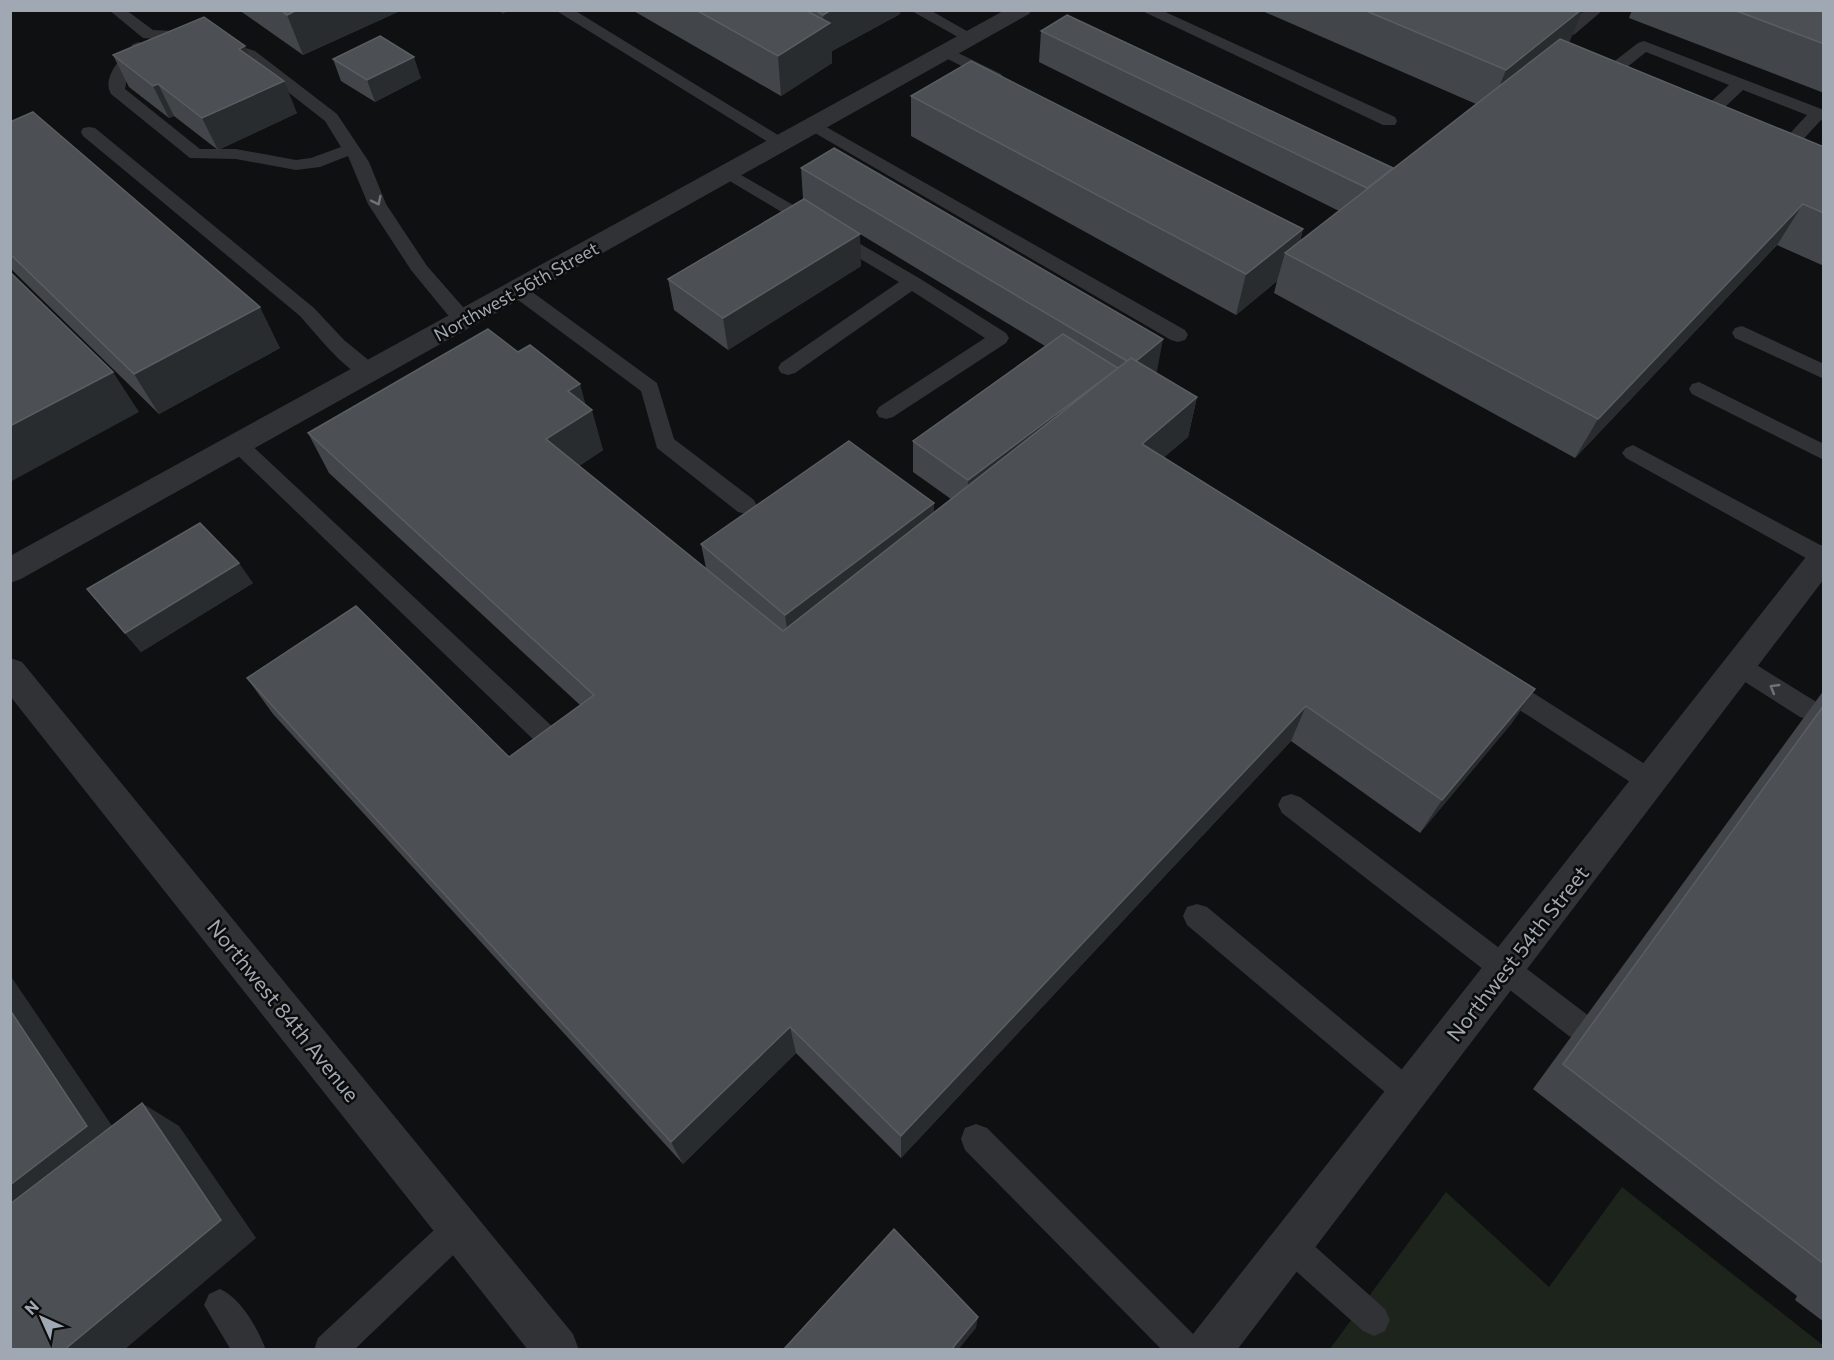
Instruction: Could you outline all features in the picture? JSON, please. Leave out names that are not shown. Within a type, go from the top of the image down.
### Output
[{"type":"street","name":"Northwest 56th Street","points":[[10,571],[1022,10]]},
{"type":"street","name":"Northwest 54th Street","points":[[1209,1350],[1823,556]]},
{"type":"street","name":"Northwest 84th Avenue","points":[[10,671],[557,1350]]},
{"type":"lane","points":[[116,10],[149,35],[196,37],[249,54],[331,118],[360,162],[383,213],[420,270],[463,320]]},
{"type":"lane","points":[[562,10],[782,143]]},
{"type":"lane","points":[[917,10],[971,38]]},
{"type":"lane","points":[[1147,10],[1389,121]]},
{"type":"lane","points":[[1517,10],[1569,31],[1596,10]]},
{"type":"lane","points":[[149,35],[125,64],[116,82],[117,91],[196,154],[236,154],[296,165],[314,163],[351,149]]},
{"type":"lane","points":[[1622,90],[1600,81],[1644,46],[1821,115],[1774,153],[1797,162]]},
{"type":"lane","points":[[946,52],[1008,84]]},
{"type":"lane","points":[[1719,130],[1693,119],[1741,83]]},
{"type":"lane","points":[[814,125],[1178,335]]},
{"type":"lane","points":[[89,132],[307,312],[337,345],[370,372]]},
{"type":"lane","points":[[729,172],[912,282],[999,338],[886,412]]},
{"type":"lane","points":[[788,368],[912,282]]},
{"type":"lane","points":[[517,290],[650,388],[664,443],[746,506]]},
{"type":"lane","points":[[1742,333],[1824,372]]},
{"type":"lane","points":[[1699,389],[1824,453]]},
{"type":"lane","points":[[238,444],[547,737]]},
{"type":"lane","points":[[1633,453],[1823,556]]},
{"type":"lane","points":[[1739,666],[1809,710]]},
{"type":"lane","points":[[1482,673],[1650,781]]},
{"type":"lane","points":[[1290,806],[1579,1026]]},
{"type":"lane","points":[[1197,916],[1408,1093]]},
{"type":"lane","points":[[976,1139],[1185,1350]]},
{"type":"lane","points":[[330,1350],[459,1228]]},
{"type":"lane","points":[[1290,1245],[1374,1320]]},
{"type":"lane","points":[[220,1305],[250,1350]]},
{"type":"shaded area","points":[[1622,1187],[1824,1346],[1823,1350],[1329,1350],[1446,1192],[1549,1287]]},
{"type":"building","points":[[281,10],[297,10],[287,15]]},
{"type":"building","points":[[696,10],[805,10],[830,23],[778,56]]},
{"type":"building","points":[[815,10],[831,10],[823,15]]},
{"type":"building","points":[[1364,10],[1581,10],[1506,70]]},
{"type":"building","points":[[1734,10],[1824,10],[1824,44]]},
{"type":"building","points":[[1067,15],[1393,168],[1367,188],[1041,31]]},
{"type":"building","points":[[204,17],[245,46],[239,49],[284,81],[202,118],[158,84],[153,86],[113,55]]},
{"type":"building","points":[[380,36],[414,57],[367,80],[333,59]]},
{"type":"building","points":[[1560,39],[1824,147],[1824,213],[1803,204],[1598,419],[1285,253]]},
{"type":"building","points":[[971,61],[1303,229],[1246,274],[911,96]]},
{"type":"building","points":[[33,112],[260,307],[134,374],[10,254],[10,122]]},
{"type":"building","points":[[834,148],[1163,339],[1136,361],[1131,358],[1127,361],[801,168]]},
{"type":"building","points":[[804,199],[860,234],[723,318],[668,279]]},
{"type":"building","points":[[10,272],[113,372],[10,426]]},
{"type":"building","points":[[488,329],[518,352],[530,345],[580,384],[568,391],[592,410],[546,439],[783,631],[1131,358],[1197,397],[1142,444],[1535,689],[1442,800],[1306,706],[901,1136],[790,1027],[671,1142],[247,678],[356,606],[509,757],[594,695],[308,433]]},
{"type":"building","points":[[1063,334],[1118,368],[968,480],[913,441]]},
{"type":"building","points":[[849,441],[934,503],[785,615],[701,544]]},
{"type":"building","points":[[200,523],[239,563],[125,633],[87,589]]},
{"type":"building","points":[[1824,705],[1824,1264],[1563,1064]]},
{"type":"building","points":[[10,1010],[87,1126],[10,1185]]},
{"type":"building","points":[[142,1103],[221,1220],[64,1350],[10,1350],[10,1204]]},
{"type":"building","points":[[894,1229],[978,1317],[951,1350],[783,1350]]}]
